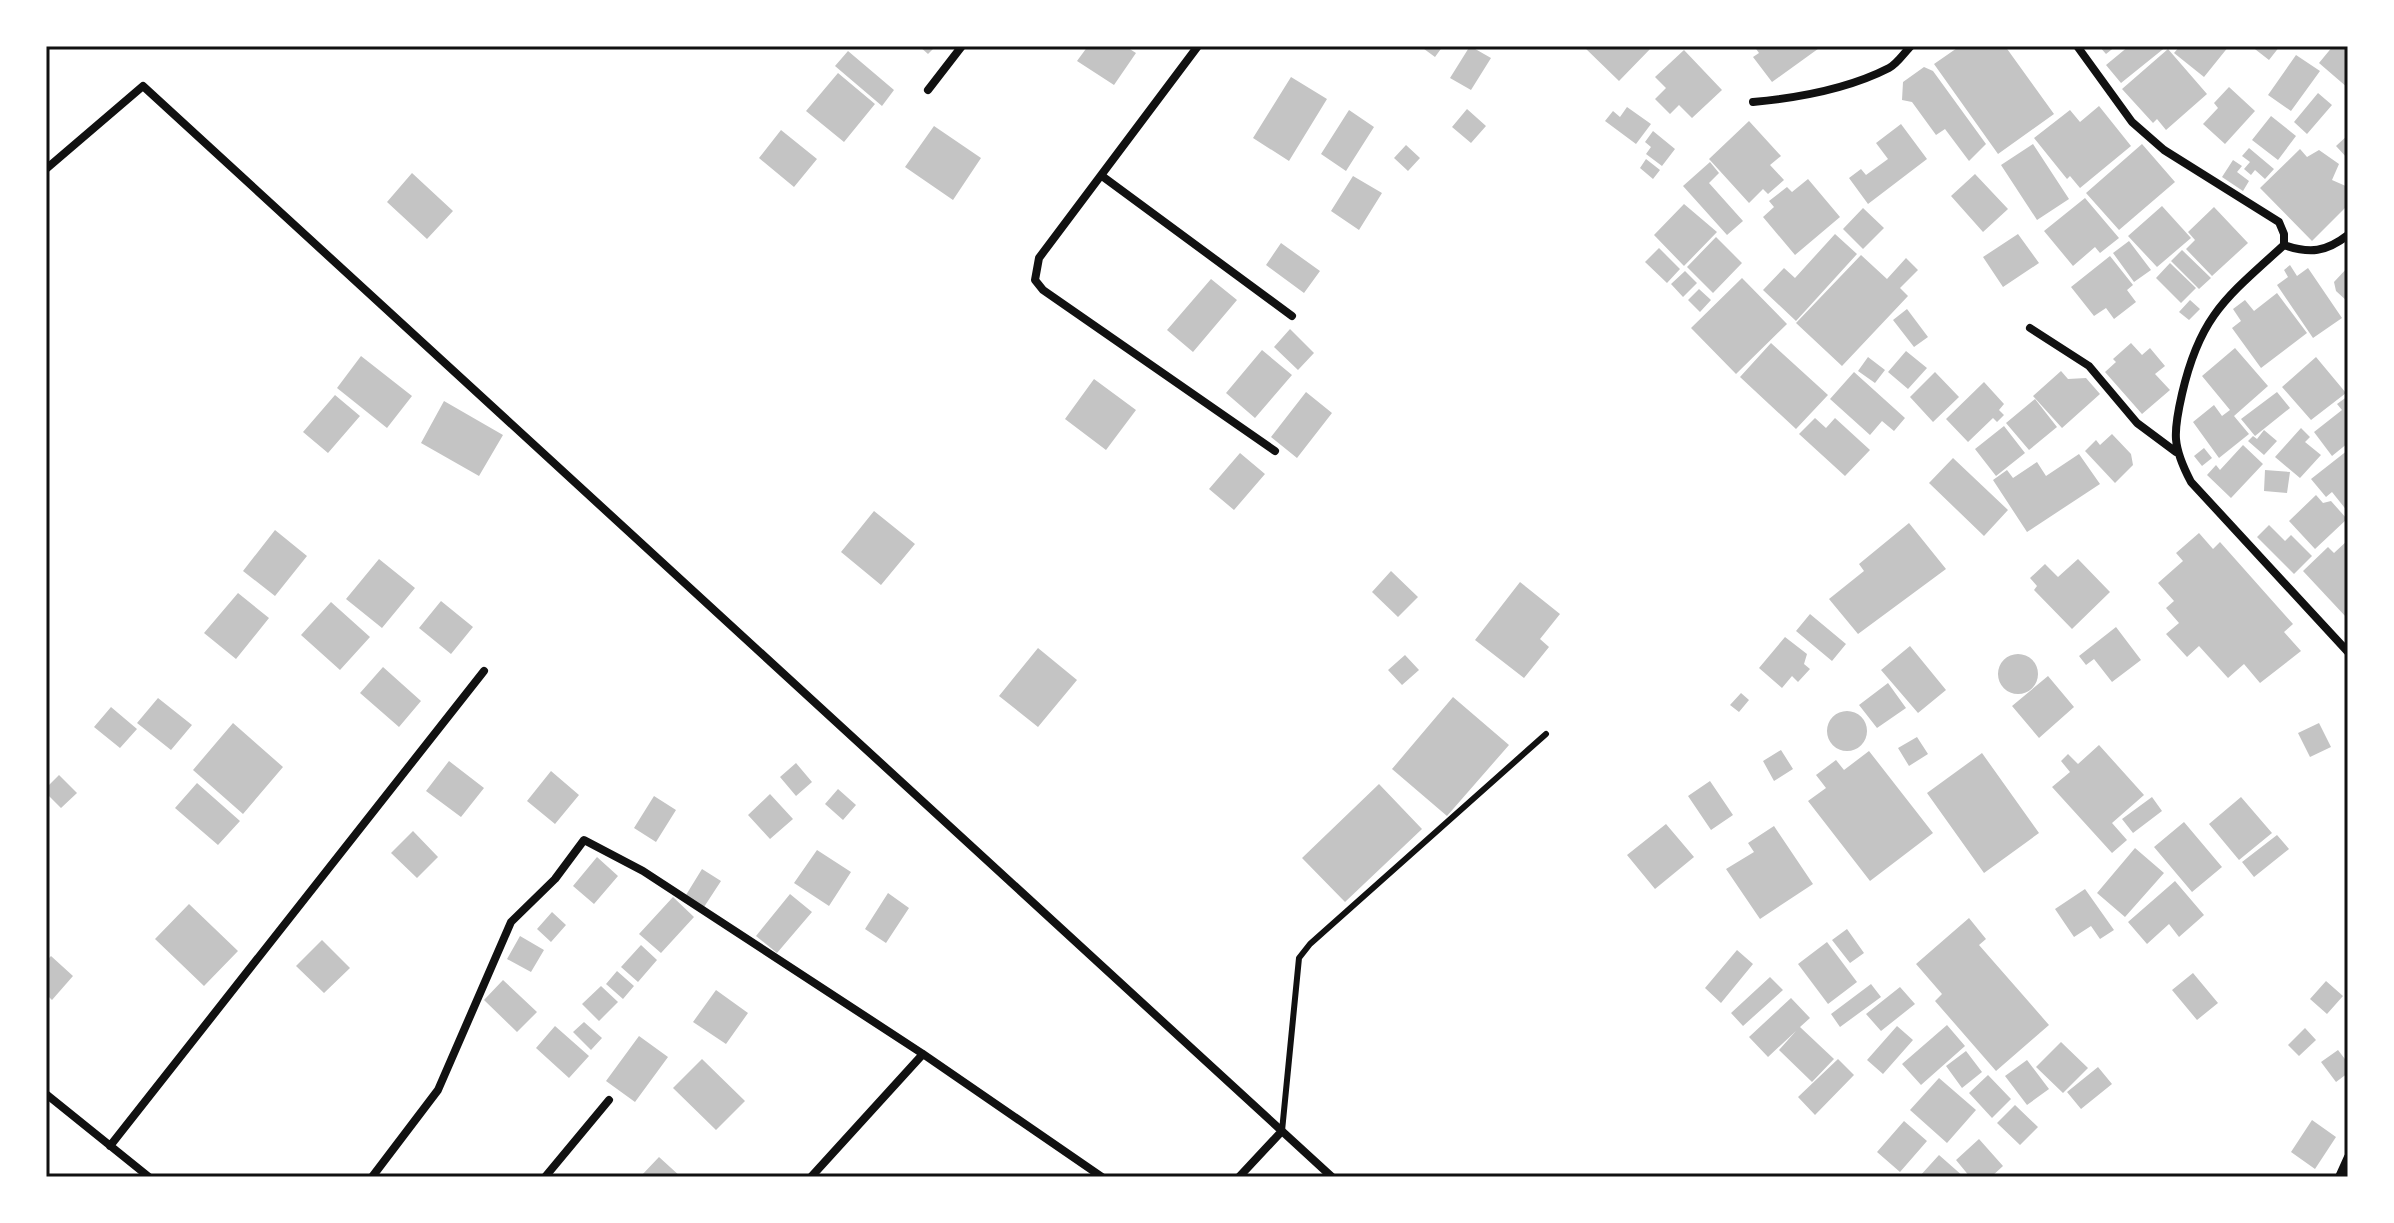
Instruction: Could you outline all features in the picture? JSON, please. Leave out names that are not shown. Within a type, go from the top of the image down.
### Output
[{"type":"street","points":[[928,90],[962,46]]},
{"type":"street","points":[[1198,46],[1039,258],[1035,280],[1043,290],[1275,451]]},
{"type":"street","points":[[1753,102],[1792,98],[1851,82],[1891,67],[1911,46]]},
{"type":"street","points":[[2077,46],[2132,122],[2164,150],[2279,222],[2284,245]]},
{"type":"street","points":[[46,169],[143,86],[1332,1177]]},
{"type":"street","points":[[1102,176],[1292,316]]},
{"type":"street","points":[[2284,245],[2306,253],[2332,247],[2348,235]]},
{"type":"street","points":[[2284,245],[2220,305],[2200,332],[2190,357],[2174,428],[2176,452],[2191,482],[2348,652]]},
{"type":"street","points":[[2030,328],[2089,366],[2137,423],[2176,452]]},
{"type":"street","points":[[110,1146],[484,671]]},
{"type":"street","points":[[372,1177],[438,1090],[511,922],[555,879],[584,840],[643,871],[923,1054],[1102,1177]]},
{"type":"street","points":[[811,1177],[923,1054]]},
{"type":"street","points":[[46,1094],[149,1177]]},
{"type":"street","points":[[545,1177],[609,1100]]},
{"type":"street","points":[[1239,1177],[1282,1131]]},
{"type":"street","points":[[2339,1177],[2348,1157]]},
{"type":"lane","points":[[1282,1131],[1299,958],[1310,944],[1451,815],[1546,734]]},
{"type":"building","points":[[919,46],[936,46],[928,54]]},
{"type":"building","points":[[1088,46],[1125,46],[1136,53],[1114,85],[1077,61]]},
{"type":"building","points":[[1420,46],[1443,46],[1435,57]]},
{"type":"building","points":[[1470,46],[1491,58],[1471,90],[1450,78]]},
{"type":"building","points":[[1583,46],[1653,46],[1619,81]]},
{"type":"building","points":[[1754,46],[1822,46],[1772,82],[1753,57],[1759,53]]},
{"type":"building","points":[[1960,46],[2005,46],[2054,114],[1998,154],[1934,64]]},
{"type":"building","points":[[2099,46],[2116,46],[2106,54]]},
{"type":"building","points":[[2129,46],[2167,46],[2121,83],[2106,65]]},
{"type":"building","points":[[2180,46],[2229,46],[2204,77],[2174,53]]},
{"type":"building","points":[[2251,46],[2280,46],[2269,60]]},
{"type":"building","points":[[2333,46],[2342,46],[2348,51],[2348,88],[2319,63]]},
{"type":"building","points":[[2168,49],[2207,94],[2166,130],[2157,119],[2153,123],[2122,89]]},
{"type":"building","points":[[1684,50],[1722,90],[1692,118],[1679,105],[1670,114],[1655,99],[1666,88],[1655,77]]},
{"type":"building","points":[[848,51],[894,90],[882,106],[835,66]]},
{"type":"building","points":[[2296,55],[2320,71],[2291,111],[2268,95]]},
{"type":"building","points":[[1924,67],[1933,71],[1986,144],[1969,161],[1945,129],[1936,135],[1912,102],[1902,100],[1903,82]]},
{"type":"building","points":[[838,73],[875,104],[844,142],[806,111]]},
{"type":"building","points":[[1291,77],[1327,99],[1289,161],[1253,138]]},
{"type":"building","points":[[2229,87],[2255,111],[2225,144],[2203,124],[2218,108],[2214,103]]},
{"type":"building","points":[[2318,93],[2332,105],[2307,134],[2294,122]]},
{"type":"building","points":[[2099,106],[2131,146],[2080,188],[2070,176],[2067,179],[2034,138],[2070,110],[2080,122]]},
{"type":"building","points":[[1627,107],[1651,124],[1636,144],[1605,121],[1613,111],[1620,117]]},
{"type":"building","points":[[1467,109],[1486,126],[1471,143],[1452,127]]},
{"type":"building","points":[[1349,110],[1374,127],[1346,171],[1321,154]]},
{"type":"building","points":[[2271,116],[2296,136],[2278,160],[2252,140]]},
{"type":"building","points":[[1749,121],[1781,156],[1770,165],[1784,180],[1768,194],[1763,189],[1749,203],[1709,159]]},
{"type":"building","points":[[1901,124],[1927,159],[1868,204],[1849,178],[1861,169],[1866,175],[1888,159],[1876,143]]},
{"type":"building","points":[[934,126],[981,158],[953,200],[905,167]]},
{"type":"building","points":[[781,130],[817,159],[794,187],[759,158]]},
{"type":"building","points":[[1653,131],[1675,149],[1662,166],[1646,154],[1651,147],[1645,142]]},
{"type":"building","points":[[2348,135],[2348,159],[2336,146]]},
{"type":"building","points":[[2033,144],[2069,199],[2037,220],[2001,165]]},
{"type":"building","points":[[2142,144],[2175,182],[2119,230],[2086,193]]},
{"type":"building","points":[[1406,145],[1420,158],[1408,171],[1394,158]]},
{"type":"building","points":[[2249,148],[2274,169],[2265,179],[2255,170],[2251,175],[2244,169],[2250,162],[2242,156]]},
{"type":"building","points":[[2300,149],[2307,157],[2319,150],[2339,164],[2332,180],[2348,187],[2348,205],[2312,241],[2260,188]]},
{"type":"building","points":[[1646,159],[1660,170],[1653,179],[1640,168]]},
{"type":"building","points":[[2233,160],[2242,166],[2237,172],[2249,181],[2243,191],[2222,177]]},
{"type":"building","points":[[1710,162],[1719,173],[1709,183],[1743,221],[1727,235],[1683,186]]},
{"type":"building","points":[[412,173],[453,211],[427,239],[387,202]]},
{"type":"building","points":[[1975,174],[2008,209],[1983,232],[1951,196]]},
{"type":"building","points":[[1353,176],[1382,193],[1359,230],[1331,211]]},
{"type":"building","points":[[1808,179],[1840,217],[1795,255],[1763,217],[1774,207],[1769,201],[1787,187],[1792,192]]},
{"type":"building","points":[[2085,198],[2119,238],[2100,253],[2095,247],[2073,266],[2044,231]]},
{"type":"building","points":[[1684,204],[1717,232],[1684,266],[1654,235]]},
{"type":"building","points":[[2162,206],[2191,238],[2157,267],[2128,236]]},
{"type":"building","points":[[2214,207],[2248,243],[2212,276],[2186,249],[2195,240],[2188,232]]},
{"type":"building","points":[[1863,208],[1884,228],[1863,249],[1843,229]]},
{"type":"building","points":[[1835,234],[1857,254],[1796,321],[1763,290],[1784,268],[1795,278]]},
{"type":"building","points":[[2018,234],[2039,263],[2003,287],[1983,257]]},
{"type":"building","points":[[1716,237],[1742,263],[1713,293],[1687,267]]},
{"type":"building","points":[[2129,241],[2151,270],[2134,282],[2113,253]]},
{"type":"building","points":[[1281,243],[1320,271],[1304,293],[1266,265]]},
{"type":"building","points":[[1659,248],[1680,269],[1667,283],[1645,262]]},
{"type":"building","points":[[2182,250],[2211,278],[2199,289],[2171,261]]},
{"type":"building","points":[[1861,255],[1887,279],[1906,258],[1918,270],[1900,288],[1908,296],[1842,366],[1796,323]]},
{"type":"building","points":[[2110,256],[2133,285],[2127,290],[2136,302],[2114,319],[2106,308],[2094,316],[2071,287]]},
{"type":"building","points":[[2170,263],[2196,288],[2181,303],[2156,278]]},
{"type":"building","points":[[2290,265],[2297,276],[2308,268],[2342,318],[2313,338],[2277,285],[2288,277],[2284,270]]},
{"type":"building","points":[[2348,267],[2348,302],[2336,291],[2334,282]]},
{"type":"building","points":[[1685,271],[1697,283],[1683,297],[1671,284]]},
{"type":"building","points":[[1742,278],[1787,324],[1736,374],[1691,328]]},
{"type":"building","points":[[1211,279],[1237,300],[1193,352],[1167,330]]},
{"type":"building","points":[[1699,289],[1711,300],[1700,312],[1688,300]]},
{"type":"building","points":[[2277,293],[2307,333],[2261,368],[2232,328],[2241,321],[2233,309],[2245,300],[2254,311]]},
{"type":"building","points":[[2190,300],[2200,309],[2189,320],[2179,312]]},
{"type":"building","points":[[1907,309],[1928,337],[1914,347],[1893,320]]},
{"type":"building","points":[[1290,329],[1314,353],[1298,370],[1274,347]]},
{"type":"building","points":[[1771,343],[1828,395],[1796,429],[1740,377]]},
{"type":"building","points":[[2131,343],[2142,355],[2150,348],[2165,366],[2155,374],[2170,390],[2142,414],[2105,372],[2116,362],[2113,359]]},
{"type":"building","points":[[2235,348],[2268,386],[2234,416],[2249,434],[2219,458],[2193,422],[2214,405],[2222,416],[2230,410],[2202,376]]},
{"type":"building","points":[[1262,350],[1292,375],[1255,418],[1226,393]]},
{"type":"building","points":[[1906,351],[1927,368],[1908,389],[1888,372]]},
{"type":"building","points":[[361,356],[412,396],[387,428],[337,388]]},
{"type":"building","points":[[1868,357],[1885,370],[1875,383],[1858,371]]},
{"type":"building","points":[[2316,357],[2346,393],[2311,420],[2282,387]]},
{"type":"building","points":[[2061,371],[2068,379],[2086,378],[2100,394],[2062,428],[2033,396]]},
{"type":"building","points":[[1854,372],[1905,418],[1894,431],[1882,421],[1870,435],[1830,399]]},
{"type":"building","points":[[1935,372],[1959,397],[1933,422],[1910,397]]},
{"type":"building","points":[[1094,379],[1136,410],[1106,450],[1065,419]]},
{"type":"building","points":[[1984,382],[2004,404],[1999,410],[2004,415],[1997,422],[1993,418],[1968,442],[1946,419]]},
{"type":"building","points":[[1306,392],[1332,413],[1297,458],[1271,437]]},
{"type":"building","points":[[2277,392],[2290,408],[2255,436],[2241,419]]},
{"type":"building","points":[[335,395],[360,416],[328,453],[303,432]]},
{"type":"building","points":[[2348,396],[2348,443],[2332,456],[2314,432],[2342,410],[2337,404]]},
{"type":"building","points":[[2035,399],[2057,427],[2029,450],[2006,423]]},
{"type":"building","points":[[444,401],[503,435],[479,476],[421,443]]},
{"type":"building","points":[[1815,418],[1826,428],[1835,418],[1870,450],[1845,476],[1799,434]]},
{"type":"building","points":[[2004,426],[2025,453],[1996,476],[1975,449]]},
{"type":"building","points":[[2301,428],[2310,437],[2305,442],[2321,455],[2300,478],[2275,457]]},
{"type":"building","points":[[2264,430],[2277,441],[2264,455],[2248,441],[2253,436],[2257,439]]},
{"type":"building","points":[[2112,434],[2131,454],[2133,465],[2115,483],[2085,451],[2096,440],[2100,445]]},
{"type":"building","points":[[2243,445],[2263,464],[2231,498],[2207,475],[2216,465],[2220,470]]},
{"type":"building","points":[[2204,448],[2212,458],[2202,466],[2194,456]]},
{"type":"building","points":[[2348,450],[2348,512],[2332,492],[2326,497],[2311,479]]},
{"type":"building","points":[[1240,453],[1265,474],[1234,510],[1209,489]]},
{"type":"building","points":[[2079,454],[2100,484],[2027,532],[1993,480],[2007,470],[2013,478],[2037,462],[2046,476]]},
{"type":"building","points":[[1953,458],[2008,510],[1984,536],[1929,483]]},
{"type":"building","points":[[2265,470],[2290,472],[2287,493],[2264,491]]},
{"type":"building","points":[[2316,495],[2323,503],[2331,501],[2347,519],[2315,549],[2289,521]]},
{"type":"building","points":[[874,511],[915,544],[881,585],[841,552]]},
{"type":"building","points":[[1909,523],[1946,569],[1858,634],[1829,599],[1864,571],[1859,564]]},
{"type":"building","points":[[2269,525],[2285,541],[2291,535],[2312,556],[2294,574],[2257,537]]},
{"type":"building","points":[[275,530],[307,556],[275,596],[243,571]]},
{"type":"building","points":[[2199,533],[2213,549],[2220,542],[2293,624],[2284,632],[2301,651],[2260,683],[2244,664],[2228,678],[2199,646],[2187,657],[2166,634],[2179,623],[2166,608],[2174,601],[2158,583],[2183,561],[2176,553]]},
{"type":"building","points":[[2348,540],[2346,617],[2303,571],[2328,547],[2334,553]]},
{"type":"building","points":[[379,559],[415,588],[382,628],[346,599]]},
{"type":"building","points":[[2078,559],[2110,592],[2072,629],[2034,590],[2037,586],[2030,578],[2045,564],[2058,577]]},
{"type":"building","points":[[1391,571],[1418,597],[1398,617],[1372,592]]},
{"type":"building","points":[[1520,582],[1560,614],[1540,639],[1549,647],[1524,678],[1475,640]]},
{"type":"building","points":[[238,593],[269,618],[236,659],[204,633]]},
{"type":"building","points":[[441,601],[473,627],[451,654],[419,628]]},
{"type":"building","points":[[331,602],[370,637],[340,670],[301,635]]},
{"type":"building","points":[[1810,614],[1846,644],[1832,661],[1796,631]]},
{"type":"building","points":[[2116,627],[2141,660],[2112,682],[2094,659],[2086,665],[2079,656]]},
{"type":"building","points":[[1785,637],[1807,654],[1804,664],[1810,669],[1798,682],[1792,676],[1782,688],[1759,668]]},
{"type":"building","points":[[1910,646],[1946,690],[1918,713],[1881,670]]},
{"type":"building","points":[[1038,648],[1077,680],[1038,727],[999,696]]},
{"type":"building","points":[[2018,654],[2032,660],[2038,674],[2032,688],[2018,694],[2004,688],[1998,674],[2004,660]]},
{"type":"building","points":[[1405,655],[1419,670],[1402,685],[1388,670]]},
{"type":"building","points":[[383,667],[421,701],[399,727],[360,693]]},
{"type":"building","points":[[2048,676],[2074,707],[2039,738],[2012,706]]},
{"type":"building","points":[[1888,683],[1906,708],[1877,728],[1859,705]]},
{"type":"building","points":[[1741,693],[1749,700],[1739,712],[1730,705]]},
{"type":"building","points":[[1453,697],[1509,745],[1447,816],[1392,769]]},
{"type":"building","points":[[158,698],[192,725],[171,750],[137,723]]},
{"type":"building","points":[[111,707],[137,729],[120,748],[94,727]]},
{"type":"building","points":[[1847,711],[1861,717],[1867,731],[1861,745],[1847,751],[1833,745],[1827,731],[1833,717]]},
{"type":"building","points":[[233,723],[283,767],[243,814],[193,770]]},
{"type":"building","points":[[2319,723],[2331,747],[2310,757],[2298,733]]},
{"type":"building","points":[[1917,737],[1928,754],[1909,766],[1898,748]]},
{"type":"building","points":[[2099,745],[2144,795],[2112,823],[2127,840],[2112,853],[2052,787],[2070,772],[2061,761],[2068,754],[2078,764]]},
{"type":"building","points":[[1781,750],[1793,769],[1774,781],[1763,761]]},
{"type":"building","points":[[1869,751],[1933,833],[1870,881],[1808,801],[1826,788],[1816,775],[1836,760],[1844,770]]},
{"type":"building","points":[[1982,753],[2039,833],[1984,873],[1927,793]]},
{"type":"building","points":[[449,761],[484,788],[461,817],[426,791]]},
{"type":"building","points":[[796,763],[812,782],[796,796],[780,777]]},
{"type":"building","points":[[551,771],[579,795],[555,824],[527,801]]},
{"type":"building","points":[[59,775],[77,793],[61,808],[46,793],[46,788]]},
{"type":"building","points":[[1710,781],[1733,815],[1711,830],[1688,796]]},
{"type":"building","points":[[197,783],[240,821],[218,845],[175,808]]},
{"type":"building","points":[[1379,784],[1422,829],[1345,902],[1302,858]]},
{"type":"building","points":[[838,789],[856,805],[843,820],[825,804]]},
{"type":"building","points":[[770,794],[793,819],[770,839],[748,815]]},
{"type":"building","points":[[654,796],[676,810],[656,842],[634,828]]},
{"type":"building","points":[[2152,797],[2162,811],[2133,833],[2122,819]]},
{"type":"building","points":[[2241,797],[2272,833],[2239,860],[2209,824]]},
{"type":"building","points":[[2184,822],[2222,867],[2192,892],[2154,847]]},
{"type":"building","points":[[1666,824],[1694,857],[1655,889],[1627,855]]},
{"type":"building","points":[[1774,826],[1813,884],[1760,919],[1726,869],[1754,852],[1748,843]]},
{"type":"building","points":[[413,831],[438,857],[417,878],[391,853]]},
{"type":"building","points":[[2277,835],[2289,849],[2254,877],[2242,862]]},
{"type":"building","points":[[2135,848],[2164,873],[2125,917],[2097,893]]},
{"type":"building","points":[[817,850],[851,872],[829,906],[794,883]]},
{"type":"building","points":[[597,857],[618,876],[594,904],[573,886]]},
{"type":"building","points":[[702,869],[721,881],[704,907],[686,895]]},
{"type":"building","points":[[2175,881],[2204,915],[2179,937],[2169,924],[2147,944],[2128,922]]},
{"type":"building","points":[[2085,889],[2114,930],[2100,939],[2091,926],[2074,937],[2055,909]]},
{"type":"building","points":[[888,893],[909,908],[886,943],[865,929]]},
{"type":"building","points":[[790,894],[812,912],[777,953],[756,936]]},
{"type":"building","points":[[673,897],[694,917],[661,953],[639,934]]},
{"type":"building","points":[[189,904],[238,951],[204,986],[155,939]]},
{"type":"building","points":[[552,912],[566,925],[551,942],[537,929]]},
{"type":"building","points":[[1969,918],[1986,939],[1979,945],[2049,1025],[1996,1071],[1935,1001],[1942,994],[1916,964]]},
{"type":"building","points":[[1847,929],[1864,953],[1850,963],[1832,940]]},
{"type":"building","points":[[520,936],[544,950],[531,972],[507,959]]},
{"type":"building","points":[[322,940],[350,968],[324,993],[296,966]]},
{"type":"building","points":[[1827,942],[1857,982],[1828,1004],[1798,964]]},
{"type":"building","points":[[641,945],[657,960],[638,982],[621,967]]},
{"type":"building","points":[[1737,950],[1753,964],[1721,1003],[1705,988]]},
{"type":"building","points":[[51,956],[73,976],[52,1000],[46,994],[46,961]]},
{"type":"building","points":[[617,971],[634,986],[623,999],[606,984]]},
{"type":"building","points":[[2193,973],[2218,1003],[2197,1020],[2172,990]]},
{"type":"building","points":[[1770,977],[1783,990],[1743,1026],[1731,1013]]},
{"type":"building","points":[[503,980],[537,1012],[517,1032],[484,1000]]},
{"type":"building","points":[[2326,981],[2343,996],[2327,1014],[2310,999]]},
{"type":"building","points":[[1871,984],[1881,997],[1840,1027],[1831,1014]]},
{"type":"building","points":[[601,986],[618,1002],[599,1021],[582,1004]]},
{"type":"building","points":[[1900,987],[1915,1004],[1881,1031],[1866,1014]]},
{"type":"building","points":[[716,990],[748,1013],[726,1044],[693,1022]]},
{"type":"building","points":[[1791,998],[1810,1018],[1800,1027],[1834,1059],[1812,1082],[1779,1050],[1796,1031],[1768,1057],[1749,1037]]},
{"type":"building","points":[[584,1022],[602,1038],[591,1050],[573,1032]]},
{"type":"building","points":[[1947,1025],[1965,1046],[1921,1085],[1902,1064]]},
{"type":"building","points":[[555,1026],[589,1056],[569,1078],[536,1048]]},
{"type":"building","points":[[1897,1026],[1913,1040],[1883,1074],[1867,1060]]},
{"type":"building","points":[[2305,1028],[2316,1040],[2299,1056],[2288,1045]]},
{"type":"building","points":[[639,1036],[668,1057],[635,1102],[606,1081]]},
{"type":"building","points":[[2061,1042],[2088,1068],[2063,1093],[2036,1067]]},
{"type":"building","points":[[2338,1050],[2348,1063],[2348,1073],[2336,1082],[2321,1062]]},
{"type":"building","points":[[1966,1051],[1982,1072],[1962,1088],[1946,1066]]},
{"type":"building","points":[[702,1059],[745,1101],[716,1130],[673,1088]]},
{"type":"building","points":[[1838,1059],[1854,1075],[1815,1115],[1798,1097]]},
{"type":"building","points":[[2027,1060],[2049,1089],[2027,1105],[2005,1076]]},
{"type":"building","points":[[2098,1067],[2112,1084],[2081,1109],[2067,1092]]},
{"type":"building","points":[[1988,1075],[2011,1099],[1992,1118],[1969,1093]]},
{"type":"building","points":[[1939,1078],[1976,1110],[1947,1143],[1910,1110]]},
{"type":"building","points":[[2015,1105],[2038,1127],[2020,1145],[1997,1123]]},
{"type":"building","points":[[2312,1120],[2336,1137],[2315,1169],[2291,1152]]},
{"type":"building","points":[[1904,1121],[1927,1141],[1900,1172],[1877,1152]]},
{"type":"building","points":[[1979,1139],[2003,1166],[1991,1177],[1970,1177],[1956,1160]]},
{"type":"building","points":[[1939,1155],[1964,1177],[1919,1177]]},
{"type":"building","points":[[659,1157],[681,1177],[640,1177]]}]
